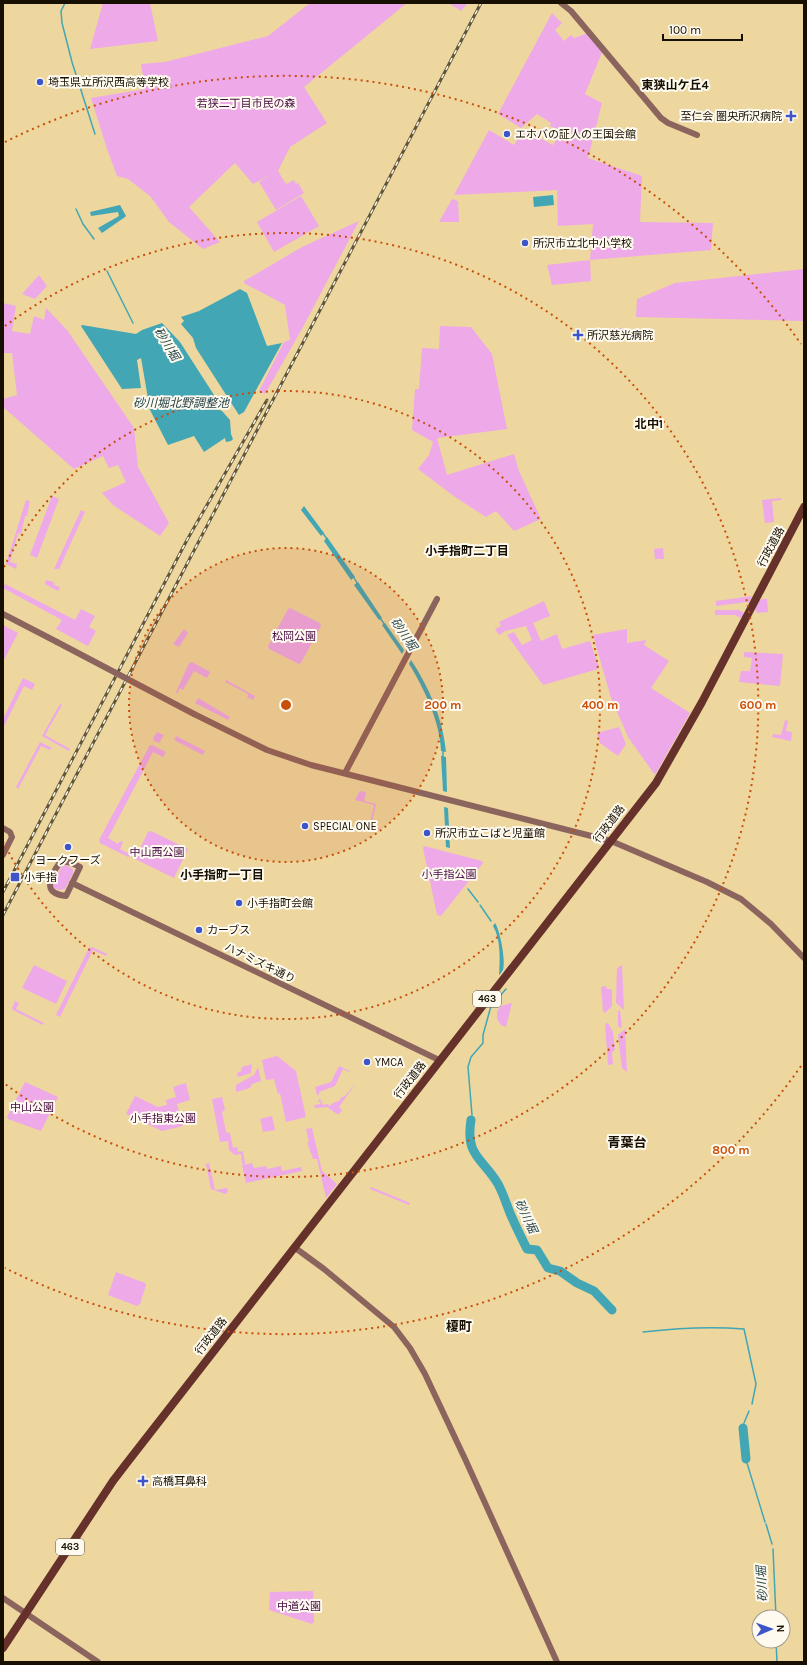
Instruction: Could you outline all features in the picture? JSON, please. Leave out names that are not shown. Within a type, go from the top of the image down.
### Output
[{"type":"highway","name":"行政道路","points":[[3,1648],[113,1481],[582,876],[656,783],[702,702],[804,507]]},
{"type":"street","points":[[561,3],[571,11],[662,118],[668,123],[697,135]]},
{"type":"street","points":[[346,773],[437,599]]},
{"type":"street","points":[[3,614],[194,714],[268,750],[311,765],[611,841],[707,882],[740,899],[771,924],[804,958]]},
{"type":"street","points":[[3,828],[11,833],[12,837],[3,855]]},
{"type":"street","points":[[62,861],[72,863],[80,867],[72,883],[66,896],[57,894],[49,887],[49,882],[62,861]]},
{"type":"street","name":"ハナミズキ通り","points":[[72,883],[440,1060]]},
{"type":"street","points":[[294,1247],[324,1269],[394,1327],[410,1348],[425,1374],[557,1662]]},
{"type":"street","points":[[3,1598],[98,1662]]},
{"type":"green space","points":[[103,3],[150,3],[158,41],[90,49]]},
{"type":"green space","name":"若狭二丁目市民の森","points":[[310,3],[407,3],[304,87],[327,123],[290,147],[278,171],[286,184],[294,180],[296,184],[298,183],[304,193],[276,210],[259,182],[271,175],[253,184],[235,163],[189,207],[220,242],[203,249],[169,222],[150,196],[128,179],[117,176],[91,98],[145,89],[141,64],[165,62],[268,36]]},
{"type":"green space","points":[[448,3],[468,3],[461,11]]},
{"type":"green space","points":[[552,13],[562,23],[555,30],[564,41],[571,35],[574,38],[588,33],[603,50],[585,94],[602,103],[588,158],[642,176],[640,222],[713,223],[711,250],[590,260],[593,224],[558,226],[557,190],[454,195],[489,130],[514,145],[523,129],[553,145],[561,131],[550,126],[551,123],[537,114],[521,128],[498,114]]},
{"type":"green space","points":[[301,196],[319,226],[274,252],[257,222]]},
{"type":"green space","points":[[452,199],[458,201],[459,222],[439,222]]},
{"type":"green space","points":[[359,221],[303,327],[265,394],[259,391],[284,342],[290,340],[285,305],[244,283],[244,281],[302,247]]},
{"type":"green space","points":[[590,260],[591,281],[552,285],[547,265]]},
{"type":"green space","points":[[804,269],[804,321],[636,317],[637,299],[675,283]]},
{"type":"green space","points":[[39,275],[47,286],[35,299],[22,294]]},
{"type":"green space","points":[[3,303],[16,306],[12,331],[30,334],[34,316],[44,320],[46,308],[67,330],[134,428],[138,467],[169,523],[160,536],[113,505],[102,493],[126,482],[118,465],[109,468],[103,456],[74,469],[3,407],[3,399],[17,395],[12,353],[3,353]]},
{"type":"green space","points":[[440,326],[471,327],[492,354],[507,429],[437,438],[447,475],[514,454],[519,471],[541,519],[514,531],[496,511],[486,517],[455,497],[418,469],[429,455],[433,442],[412,430],[415,389],[419,389],[422,348],[439,349]]},
{"type":"green space","points":[[621,328],[623,330],[623,337],[608,330],[607,334],[597,332],[597,330]]},
{"type":"green space","points":[[52,496],[59,499],[37,558],[30,555]]},
{"type":"green space","points":[[781,498],[781,500],[772,501],[774,522],[765,523],[762,500]]},
{"type":"green space","points":[[26,500],[30,501],[27,516],[25,516],[21,534],[18,533],[10,562],[17,564],[16,569],[6,564]]},
{"type":"green space","points":[[81,510],[85,512],[59,569],[54,569]]},
{"type":"green space","points":[[663,548],[664,559],[655,559],[654,549]]},
{"type":"green space","points":[[46,580],[54,582],[54,585],[60,587],[58,591],[45,584]]},
{"type":"green space","points":[[5,584],[75,620],[81,609],[95,616],[89,627],[96,631],[88,646],[56,629],[62,620],[3,588]]},
{"type":"green space","points":[[752,596],[749,603],[716,606],[716,601]]},
{"type":"green space","points":[[762,599],[767,599],[768,612],[757,613],[755,609],[758,602]]},
{"type":"green space","points":[[544,601],[550,616],[533,623],[541,641],[557,634],[562,649],[590,641],[599,667],[598,669],[543,685],[507,635],[514,632],[522,645],[532,640],[526,626],[505,631],[499,635],[495,629],[501,626],[499,622]]},
{"type":"green space","name":"松岡公園","points":[[290,608],[320,623],[321,626],[301,663],[299,664],[269,649],[268,646],[288,609]]},
{"type":"green space","points":[[715,610],[739,610],[744,613],[741,618],[735,615],[715,615]]},
{"type":"green space","points":[[3,625],[18,633],[3,662]]},
{"type":"green space","points":[[184,629],[188,633],[179,647],[173,644]]},
{"type":"green space","points":[[627,629],[627,643],[646,640],[644,645],[669,661],[651,688],[690,713],[655,775],[628,737],[611,698],[593,635]]},
{"type":"green space","points":[[744,652],[783,654],[780,686],[739,682],[741,671],[750,671],[752,658],[744,657]]},
{"type":"green space","points":[[192,662],[210,672],[207,678],[194,671],[183,690],[180,688],[177,694],[176,692],[189,663]]},
{"type":"green space","points":[[23,678],[35,684],[32,690],[24,686],[3,728],[3,719]]},
{"type":"green space","points":[[226,680],[255,696],[253,700],[247,697],[248,694],[225,682]]},
{"type":"green space","points":[[198,698],[230,717],[228,720],[195,703]]},
{"type":"green space","points":[[60,704],[62,705],[45,735],[70,749],[69,751],[42,736]]},
{"type":"green space","points":[[785,720],[788,721],[786,731],[792,732],[791,741],[772,737],[773,734],[781,735]]},
{"type":"green space","points":[[619,727],[626,744],[618,756],[600,743],[597,733]]},
{"type":"green space","points":[[157,732],[164,735],[159,743],[154,741],[153,738]]},
{"type":"green space","points":[[176,736],[205,751],[203,755],[174,740]]},
{"type":"green space","points":[[40,742],[52,748],[50,750],[41,746],[18,789],[16,787]]},
{"type":"green space","points":[[150,745],[166,752],[163,757],[153,752],[108,838],[118,844],[120,841],[123,842],[120,849],[131,855],[128,857],[100,843],[99,840]]},
{"type":"green space","points":[[360,791],[366,792],[364,801],[376,804],[371,826],[381,829],[380,830],[369,827],[374,805],[355,800]]},
{"type":"green space","name":"中山西公園","points":[[151,831],[188,849],[174,878],[135,859],[148,832]]},
{"type":"green space","name":"小手指公園","points":[[424,846],[482,861],[483,863],[441,916],[437,915],[423,848]]},
{"type":"green space","points":[[66,865],[73,869],[73,873],[65,889],[59,890],[54,888],[53,885],[61,867]]},
{"type":"green space","points":[[92,947],[107,954],[106,956],[93,950],[60,1017],[56,1015],[89,948]]},
{"type":"green space","points":[[34,965],[67,981],[56,1004],[22,988]]},
{"type":"green space","points":[[622,965],[624,1010],[616,1003],[617,968]]},
{"type":"green space","points":[[606,986],[607,989],[611,989],[612,991],[612,1006],[605,1013],[603,1011],[601,987]]},
{"type":"green space","points":[[15,1001],[19,1003],[16,1009],[44,1023],[43,1025],[13,1010],[12,1008]]},
{"type":"green space","points":[[512,1003],[506,1027],[501,1025],[497,1019],[497,1011],[501,1006]]},
{"type":"green space","points":[[620,1010],[622,1027],[620,1028],[618,1026],[618,1011]]},
{"type":"green space","points":[[608,1023],[613,1032],[615,1049],[612,1053],[613,1064],[608,1065],[605,1024]]},
{"type":"green space","points":[[625,1029],[627,1072],[622,1068],[618,1035]]},
{"type":"green space","points":[[277,1056],[296,1071],[306,1117],[286,1122],[280,1093],[278,1094],[274,1079],[266,1080],[262,1060]]},
{"type":"green space","points":[[252,1064],[251,1073],[238,1077],[237,1073],[241,1071],[242,1067]]},
{"type":"green space","points":[[339,1066],[350,1071],[349,1072],[343,1069],[335,1086],[319,1092],[319,1095],[317,1095],[315,1087],[331,1082]]},
{"type":"green space","points":[[258,1067],[261,1081],[252,1084],[250,1088],[236,1092],[236,1085],[254,1075]]},
{"type":"green space","name":"中山公園","points":[[25,1082],[58,1097],[41,1131],[8,1119],[7,1117]]},
{"type":"green space","name":"小手指東公園","points":[[186,1083],[190,1100],[177,1104],[183,1126],[162,1131],[126,1114],[135,1096],[158,1107],[167,1105],[166,1100],[176,1097],[173,1087]]},
{"type":"green space","points":[[356,1083],[339,1107],[342,1110],[339,1114],[327,1107],[315,1108],[314,1105],[321,1104],[318,1100],[320,1099],[323,1105],[328,1104],[329,1106],[341,1100],[340,1098],[345,1096]]},
{"type":"green space","points":[[222,1097],[225,1110],[222,1112],[226,1132],[230,1133],[233,1148],[237,1147],[238,1152],[243,1151],[245,1164],[242,1164],[241,1154],[235,1155],[229,1150],[228,1141],[220,1142],[212,1099]]},
{"type":"green space","points":[[272,1116],[275,1130],[263,1132],[260,1119]]},
{"type":"green space","points":[[312,1128],[322,1171],[337,1184],[326,1198],[317,1159],[313,1159],[307,1142],[309,1142],[306,1129]]},
{"type":"green space","points":[[209,1163],[215,1190],[227,1188],[228,1192],[225,1194],[211,1189],[206,1164]]},
{"type":"green space","points":[[252,1163],[254,1168],[266,1166],[267,1169],[281,1166],[282,1171],[301,1167],[302,1171],[246,1183],[242,1165]]},
{"type":"green space","points":[[371,1187],[410,1203],[409,1205],[370,1189]]},
{"type":"green space","points":[[116,1272],[145,1283],[146,1285],[140,1304],[137,1306],[108,1295]]},
{"type":"green space","name":"中道公園","points":[[313,1591],[314,1622],[312,1624],[269,1610],[270,1592]]},
{"type":"water","points":[[553,195],[554,205],[534,207],[533,197]]},
{"type":"water","points":[[120,205],[126,216],[102,233],[98,228],[119,216],[118,212],[91,216],[90,212]]},
{"type":"water","name":"砂川堀北野調整池","points":[[240,289],[247,293],[267,346],[282,343],[244,412],[239,415],[196,348],[193,338],[181,324],[184,321],[181,317],[199,311]]},
{"type":"water","name":"砂川堀北野調整池","points":[[162,323],[180,342],[214,395],[215,408],[222,411],[230,420],[233,439],[231,441],[226,442],[225,438],[204,452],[194,436],[168,445],[150,410],[141,358],[137,360],[141,388],[122,389],[81,326],[136,334],[142,330]]},
{"type":"water","points":[[304,506],[324,533],[321,536],[301,510]]},
{"type":"water","points":[[327,537],[355,577],[351,580],[324,541]]},
{"type":"water","points":[[358,582],[382,618],[379,620],[354,585]]},
{"type":"water","points":[[385,623],[404,650],[402,654],[382,625]]},
{"type":"water","points":[[411,660],[424,681],[434,704],[442,728],[446,752],[441,751],[438,729],[425,694],[409,664]]},
{"type":"water","points":[[441,756],[446,757],[447,792],[443,791]]},
{"type":"water","points":[[444,807],[448,808],[450,848],[446,847]]},
{"type":"water","points":[[495,923],[501,939],[504,960],[503,970],[499,975],[499,950],[496,931],[493,926]]},
{"type":"waterway","name":"砂川堀","points":[[65,3],[61,11],[62,23],[72,62],[95,134]]},
{"type":"waterway","name":"砂川堀","points":[[76,209],[83,224],[94,239]]},
{"type":"waterway","name":"砂川堀","points":[[107,271],[133,323]]},
{"type":"waterway","name":"砂川堀","points":[[322,532],[327,539]]},
{"type":"waterway","name":"砂川堀","points":[[353,576],[357,583]]},
{"type":"waterway","name":"砂川堀","points":[[380,618],[385,625]]},
{"type":"waterway","name":"砂川堀","points":[[443,750],[443,758]]},
{"type":"waterway","name":"砂川堀","points":[[468,889],[478,902]]},
{"type":"waterway","name":"砂川堀","points":[[480,905],[491,921]]},
{"type":"waterway","name":"砂川堀","points":[[472,1115],[468,1067],[471,1057],[483,1043],[483,1035],[491,1006],[506,989]]},
{"type":"waterway","name":"砂川堀","points":[[471,1120],[470,1132],[473,1150],[498,1184],[527,1249],[537,1250],[548,1268],[560,1271],[577,1283],[594,1291],[612,1310]]},
{"type":"waterway","name":"砂川堀","points":[[643,1332],[694,1328],[744,1329],[756,1384],[752,1404]]},
{"type":"waterway","name":"砂川堀","points":[[744,1423],[749,1411]]},
{"type":"waterway","name":"砂川堀","points":[[743,1428],[746,1459]]},
{"type":"waterway","name":"砂川堀","points":[[747,1463],[765,1522]]},
{"type":"waterway","name":"砂川堀","points":[[766,1524],[772,1544]]},
{"type":"waterway","name":"砂川堀","points":[[773,1549],[776,1609]]},
{"type":"waterway","name":"砂川堀","points":[[776,1649],[777,1662]]},
{"type":"railway","points":[[3,915],[481,3]]},
{"type":"railway","points":[[3,892],[187,540],[267,400]]},
{"type":"place","name":"埼玉県立所沢西高等学校","points":[[40,82]]},
{"type":"place","name":"至仁会 圏央所沢病院","points":[[791,116]]},
{"type":"place","name":"エホバの証人の王国会館","points":[[507,134]]},
{"type":"place","name":"所沢市立北中小学校","points":[[525,243]]},
{"type":"place","name":"所沢慈光病院","points":[[578,335]]},
{"type":"place","name":"SPECIAL ONE","points":[[305,826]]},
{"type":"place","name":"所沢市立こばと児童館","points":[[427,833]]},
{"type":"place","name":"ヨークフーズ","points":[[68,847]]},
{"type":"place","name":"小手指","points":[[15,877]]},
{"type":"place","name":"小手指町会館","points":[[239,903]]},
{"type":"place","name":"カーブス","points":[[199,930]]},
{"type":"place","name":"YMCA","points":[[367,1062]]},
{"type":"place","name":"高橋耳鼻科","points":[[143,1481]]},
{"type":"district","name":"東狭山ケ丘4","points":[[675,85]]},
{"type":"district","name":"北中1","points":[[649,424]]},
{"type":"district","name":"小手指町二丁目","points":[[467,551]]},
{"type":"district","name":"小手指町一丁目","points":[[222,875]]},
{"type":"district","name":"青葉台","points":[[627,1142]]},
{"type":"district","name":"榎町","points":[[459,1326]]}]
